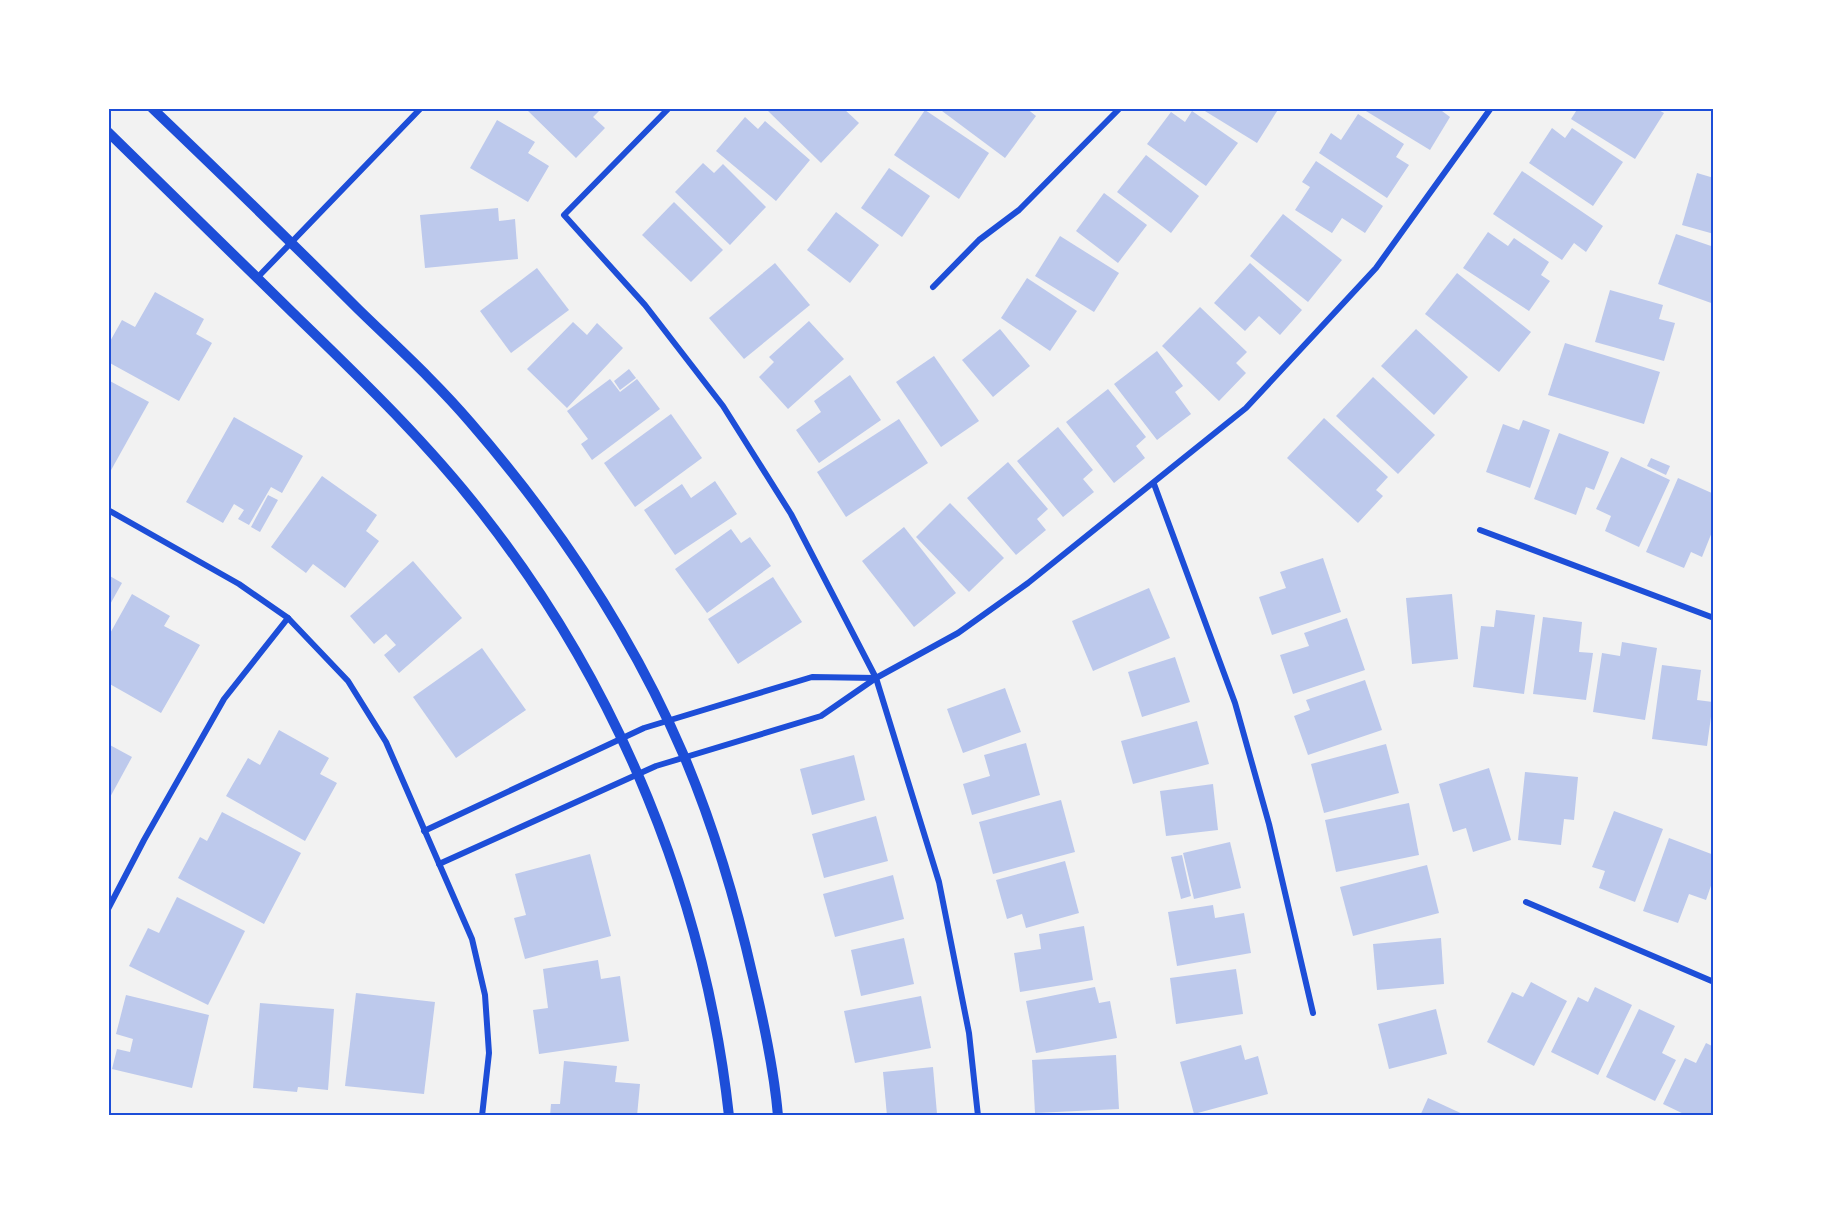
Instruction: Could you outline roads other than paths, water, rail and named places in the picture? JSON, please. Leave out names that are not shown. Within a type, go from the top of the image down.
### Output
[{"type":"street","points":[[152,108],[425,373],[470,421],[561,537],[603,603],[668,720],[685,757],[716,843],[747,948],[764,1022],[778,1116]]},
{"type":"street","points":[[257,278],[421,108]]},
{"type":"street","points":[[669,108],[564,215],[645,305],[723,406],[791,514],[876,678],[939,882],[969,1033],[978,1116]]},
{"type":"street","points":[[933,287],[979,240],[1019,210],[1120,108]]},
{"type":"street","points":[[439,864],[656,766],[821,716],[876,678],[958,633],[1028,583],[1246,408],[1376,268],[1491,108]]},
{"type":"street","points":[[108,132],[387,405],[438,459],[483,514],[549,607],[623,739],[678,878],[715,1024],[729,1116]]},
{"type":"street","points":[[1154,484],[1235,703],[1269,824],[1313,1013]]},
{"type":"street","points":[[108,510],[239,584],[288,618],[348,681],[386,742],[472,939],[485,995],[489,1053],[482,1116]]},
{"type":"street","points":[[1480,530],[1714,618]]},
{"type":"street","points":[[108,909],[144,840],[224,699],[288,618]]},
{"type":"street","points":[[424,831],[644,728],[812,677],[876,678]]},
{"type":"street","points":[[1526,902],[1714,982]]}]
